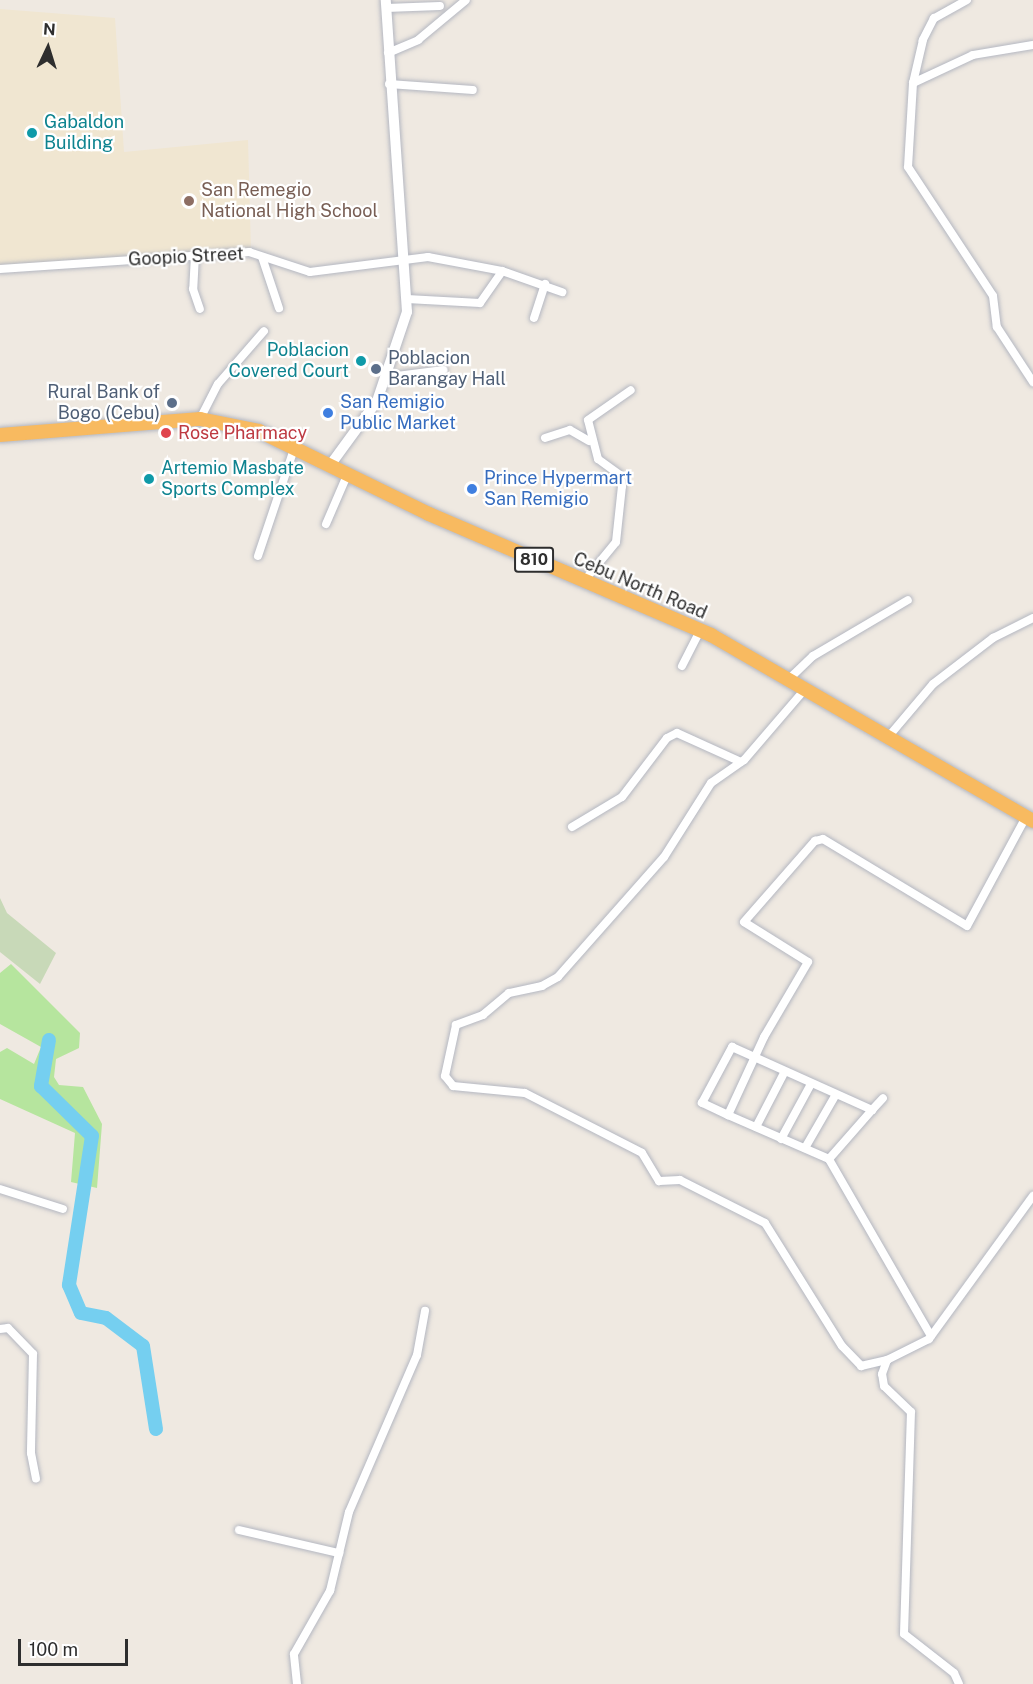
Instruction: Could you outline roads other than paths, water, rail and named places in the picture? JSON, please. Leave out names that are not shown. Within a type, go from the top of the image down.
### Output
[{"type":"highway","name":"Cebu North Road","points":[[0,435],[200,419],[259,431],[296,446],[348,473],[584,581],[700,631],[806,688],[1030,819]]},
{"type":"street","points":[[388,53],[418,40],[466,0]]},
{"type":"street","points":[[967,0],[933,18],[913,83],[908,167],[993,296],[997,327],[1033,382]]},
{"type":"street","points":[[331,464],[389,377],[407,299],[389,84],[386,4],[440,6]]},
{"type":"street","points":[[913,83],[973,55],[1033,45]]},
{"type":"street","points":[[389,84],[473,90]]},
{"type":"street","name":"Goopio Street","points":[[0,269],[249,252],[310,272],[404,257],[502,271],[562,292]]},
{"type":"street","points":[[195,255],[193,290],[200,309]]},
{"type":"street","points":[[262,257],[279,308]]},
{"type":"street","points":[[407,299],[480,303],[502,271]]},
{"type":"street","points":[[534,318],[544,284]]},
{"type":"street","points":[[200,419],[218,384],[264,331]]},
{"type":"street","points":[[389,377],[444,369]]},
{"type":"street","points":[[584,581],[616,542],[621,511],[620,475],[598,459],[589,441],[588,420],[631,390]]},
{"type":"street","points":[[545,438],[570,430],[589,441]]},
{"type":"street","points":[[258,556],[296,446]]},
{"type":"street","points":[[326,524],[348,473]]},
{"type":"street","points":[[789,679],[813,656],[908,600]]},
{"type":"street","points":[[889,736],[933,684],[993,638],[1033,618]]},
{"type":"street","points":[[682,666],[700,631]]},
{"type":"street","points":[[806,688],[741,762],[711,783],[664,857],[558,977],[509,993],[483,1015],[456,1025],[445,1076],[453,1086],[525,1093],[642,1153],[659,1180],[680,1180],[765,1223],[842,1346],[861,1366],[887,1360],[931,1336],[1033,1196]]},
{"type":"street","points":[[572,827],[622,797],[667,738],[677,733],[741,762]]},
{"type":"street","points":[[728,1115],[808,959],[744,922],[815,841],[831,843],[967,926],[1030,819]]},
{"type":"street","points":[[872,1110],[755,1060],[732,1047],[702,1103],[829,1159],[931,1336]]},
{"type":"street","points":[[756,1127],[784,1073]]},
{"type":"street","points":[[781,1139],[811,1084]]},
{"type":"street","points":[[805,1148],[835,1096]]},
{"type":"street","points":[[829,1159],[883,1098]]},
{"type":"street","points":[[0,1189],[63,1209]]},
{"type":"street","points":[[297,1684],[294,1654],[330,1591],[349,1512],[417,1355],[425,1311]]},
{"type":"street","points":[[0,1329],[8,1328],[33,1354],[31,1452],[36,1479]]},
{"type":"street","points":[[887,1360],[884,1386],[911,1412],[904,1634],[954,1673],[959,1684]]},
{"type":"street","points":[[239,1530],[339,1553]]},
{"type":"waterway","points":[[49,1040],[41,1086],[92,1136],[69,1285],[81,1313],[106,1318],[143,1346],[156,1429]]},
{"type":"place","name":"Gabaldon Building","points":[[32,133]]},
{"type":"place","name":"San Remegio National High School","points":[[189,201]]},
{"type":"place","name":"Poblacion Covered Court","points":[[361,361]]},
{"type":"place","name":"Poblacion Barangay Hall","points":[[376,369]]},
{"type":"place","name":"Rural Bank of Bogo (Cebu)","points":[[172,403]]},
{"type":"place","name":"San Remigio Public Market","points":[[328,413]]},
{"type":"place","name":"Rose Pharmacy","points":[[166,433]]},
{"type":"place","name":"Artemio Masbate Sports Complex","points":[[149,479]]},
{"type":"place","name":"Prince Hypermart San Remigio","points":[[472,489]]}]
